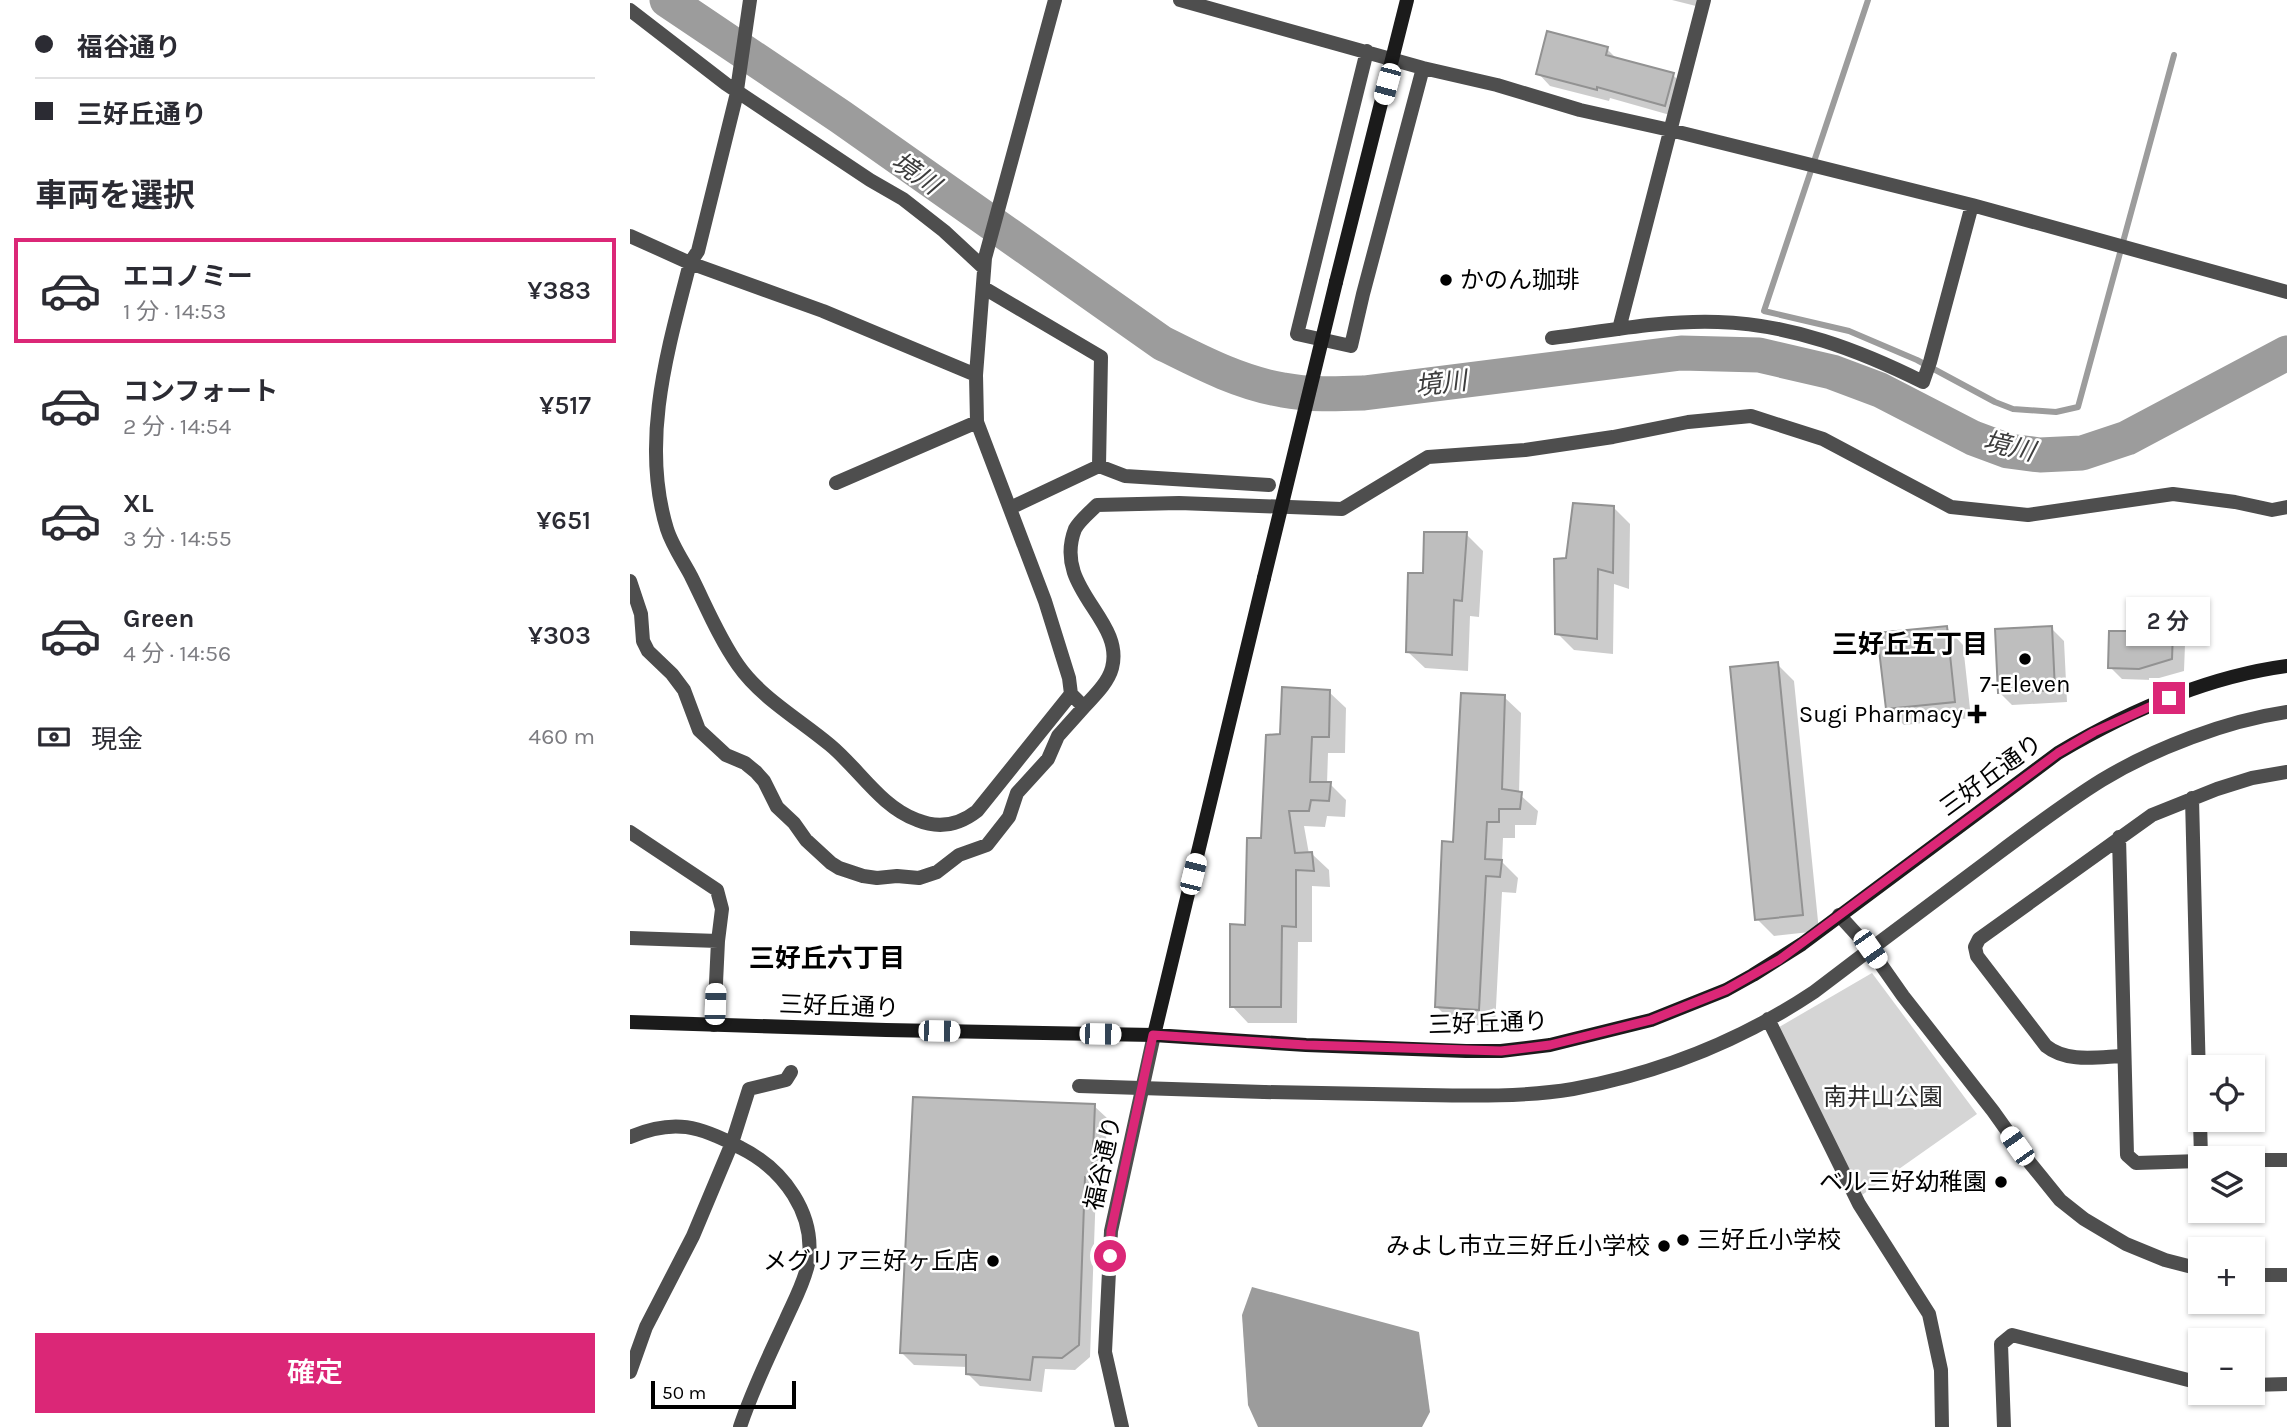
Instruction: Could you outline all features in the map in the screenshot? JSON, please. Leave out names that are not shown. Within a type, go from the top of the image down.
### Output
[{"type":"street","points":[[750,0],[736,91],[698,251],[690,264],[662,377],[656,446],[660,498],[667,531],[738,666],[757,688],[831,746],[889,804],[905,815],[933,825],[958,822],[977,811],[1071,694]]},
{"type":"street","points":[[1055,0],[985,263],[976,374],[977,422],[1045,601],[1069,678],[1071,694],[1084,707]]},
{"type":"street","points":[[1180,0],[1580,110],[1972,205],[2287,292]]},
{"type":"street","points":[[1153,1035],[1407,0]]},
{"type":"street","points":[[1619,329],[1704,0]]},
{"type":"street","points":[[630,10],[736,91],[903,199],[985,263]]},
{"type":"street","points":[[1367,51],[1297,334],[1351,346],[1423,68]]},
{"type":"street","points":[[1552,338],[1667,323],[1717,321],[1778,329],[1851,349],[1923,382],[1972,205]]},
{"type":"street","points":[[630,236],[690,264],[823,311],[976,374]]},
{"type":"street","points":[[984,288],[1101,357],[1099,466]]},
{"type":"street","points":[[630,581],[641,614],[643,641],[648,651],[684,690],[699,730],[726,755],[745,763],[756,772],[777,807],[794,823],[806,840],[839,868],[877,878],[919,878],[937,872],[959,855],[987,845],[1009,817],[1017,793],[1048,759],[1058,736],[1105,683],[1112,669],[1114,653],[1110,638],[1075,580],[1070,559],[1076,527],[1097,505],[1179,503],[1342,509],[1428,457],[1525,450],[1688,422],[1751,416],[1823,439],[1951,507],[2028,516],[2173,494],[2272,510],[2287,507]]},
{"type":"street","points":[[836,483],[977,422]]},
{"type":"street","points":[[1010,508],[1099,466],[1125,477],[1269,485]]},
{"type":"street","name":"三好丘通り","points":[[630,1022],[1153,1035],[1306,1045],[1466,1051],[1501,1051],[1550,1045],[1651,1020],[1726,990],[1779,960],[2058,753],[2094,732],[2195,687],[2238,674],[2287,666]]},
{"type":"street","points":[[1079,1086],[1473,1096],[1572,1089],[1691,1056],[1785,1012],[2055,811],[2104,779],[2154,754],[2202,735],[2245,721],[2287,712]]},
{"type":"street","points":[[2123,1056],[2073,1058],[2053,1052],[1977,956],[1975,947],[1979,939],[2152,815],[2192,797],[2252,778],[2287,772]]},
{"type":"street","points":[[2192,797],[2198,1055]]},
{"type":"street","points":[[630,832],[717,890],[722,909],[714,1025]]},
{"type":"street","points":[[2119,837],[2127,1155],[2136,1163],[2188,1161]]},
{"type":"street","points":[[1839,915],[1870,949],[2060,1200],[2084,1219],[2126,1244],[2165,1261],[2188,1266]]},
{"type":"street","points":[[630,938],[718,941]]},
{"type":"street","points":[[1768,1019],[1859,1205],[1929,1314],[1941,1370],[1942,1427]]},
{"type":"street","name":"福谷通り","points":[[1122,1427],[1105,1352],[1111,1231],[1153,1035]]},
{"type":"street","points":[[630,1373],[646,1327],[693,1236],[732,1143],[749,1089],[786,1080],[792,1072]]},
{"type":"street","points":[[630,1137],[650,1129],[675,1125],[699,1128],[732,1143],[756,1156],[778,1173],[793,1193],[804,1218],[808,1238],[808,1263],[802,1283],[740,1427]]},
{"type":"street","points":[[2265,1160],[2287,1160]]},
{"type":"street","points":[[2265,1275],[2287,1275]]},
{"type":"street","points":[[2004,1427],[2001,1344],[2012,1335],[2188,1380]]},
{"type":"street","points":[[2265,1385],[2287,1384]]},
{"type":"green space","name":"南井山公園","points":[[1872,973],[1977,1114],[1862,1195],[1774,1030]]},
{"type":"shaded area","points":[[1252,1287],[1419,1332],[1430,1412],[1422,1427],[1258,1427],[1248,1405],[1242,1315]]},
{"type":"building","points":[[1547,31],[1608,47],[1606,55],[1674,73],[1665,106],[1536,74]]},
{"type":"building","points":[[1573,503],[1614,506],[1613,573],[1598,569],[1597,639],[1555,634],[1554,559],[1566,558]]},
{"type":"building","points":[[1424,532],[1467,532],[1462,601],[1454,600],[1452,655],[1406,652],[1408,573],[1423,573]]},
{"type":"building","points":[[1947,626],[1955,702],[1886,709],[1877,633]]},
{"type":"building","name":"7-Eleven","points":[[2052,626],[2055,690],[1998,693],[1995,629]]},
{"type":"building","points":[[2109,631],[2173,631],[2172,659],[2139,669],[2108,668]]},
{"type":"building","points":[[1778,662],[1803,915],[1755,920],[1730,667]]},
{"type":"building","points":[[1282,687],[1330,690],[1329,737],[1312,737],[1310,782],[1331,782],[1329,801],[1311,800],[1309,811],[1289,811],[1295,853],[1312,852],[1314,871],[1296,870],[1296,927],[1282,926],[1281,1007],[1230,1007],[1230,924],[1245,925],[1247,838],[1261,838],[1266,735],[1280,734]]},
{"type":"building","points":[[1461,693],[1505,695],[1502,789],[1522,792],[1520,809],[1499,809],[1499,822],[1487,822],[1485,859],[1502,860],[1500,877],[1486,876],[1479,1010],[1435,1007],[1442,841],[1453,842]]},
{"type":"building","name":"メグリア三好ヶ丘店","points":[[913,1097],[1095,1104],[1092,1177],[1085,1177],[1079,1345],[1062,1358],[1033,1357],[1030,1380],[966,1374],[966,1355],[900,1353]]},
{"type":"waterway","name":"境川","points":[[667,0],[841,117],[1162,343],[1221,371],[1267,387],[1293,392],[1364,393],[1681,353],[1759,355],[1832,372],[1880,390],[1973,438],[2008,451],[2040,455],[2082,453],[2127,438],[2287,353]]},
{"type":"waterway","points":[[1868,0],[1764,311],[1849,331],[1917,360],[2013,409],[2056,412],[2078,407],[2174,55]]},
{"type":"place","name":"かのん珈琲","points":[[1446,280]]},
{"type":"place","name":"7-Eleven","points":[[2025,659]]},
{"type":"place","name":"Sugi Pharmacy","points":[[1977,714]]},
{"type":"place","name":"ベル三好幼稚園","points":[[2001,1182]]},
{"type":"place","name":"三好丘小学校","points":[[1683,1240]]},
{"type":"place","name":"みよし市立三好丘小学校","points":[[1664,1246]]},
{"type":"place","name":"メグリア三好ヶ丘店","points":[[993,1261]]},
{"type":"district","name":"三好丘五丁目","points":[[1910,644]]},
{"type":"district","name":"三好丘六丁目","points":[[827,958]]},
{"type":"route","points":[[1110,1256],[1111,1231],[1153,1035],[1306,1045],[1501,1051],[1550,1045],[1651,1020],[1726,990],[1779,960],[2058,753],[2134,712],[2169,698]]}]
